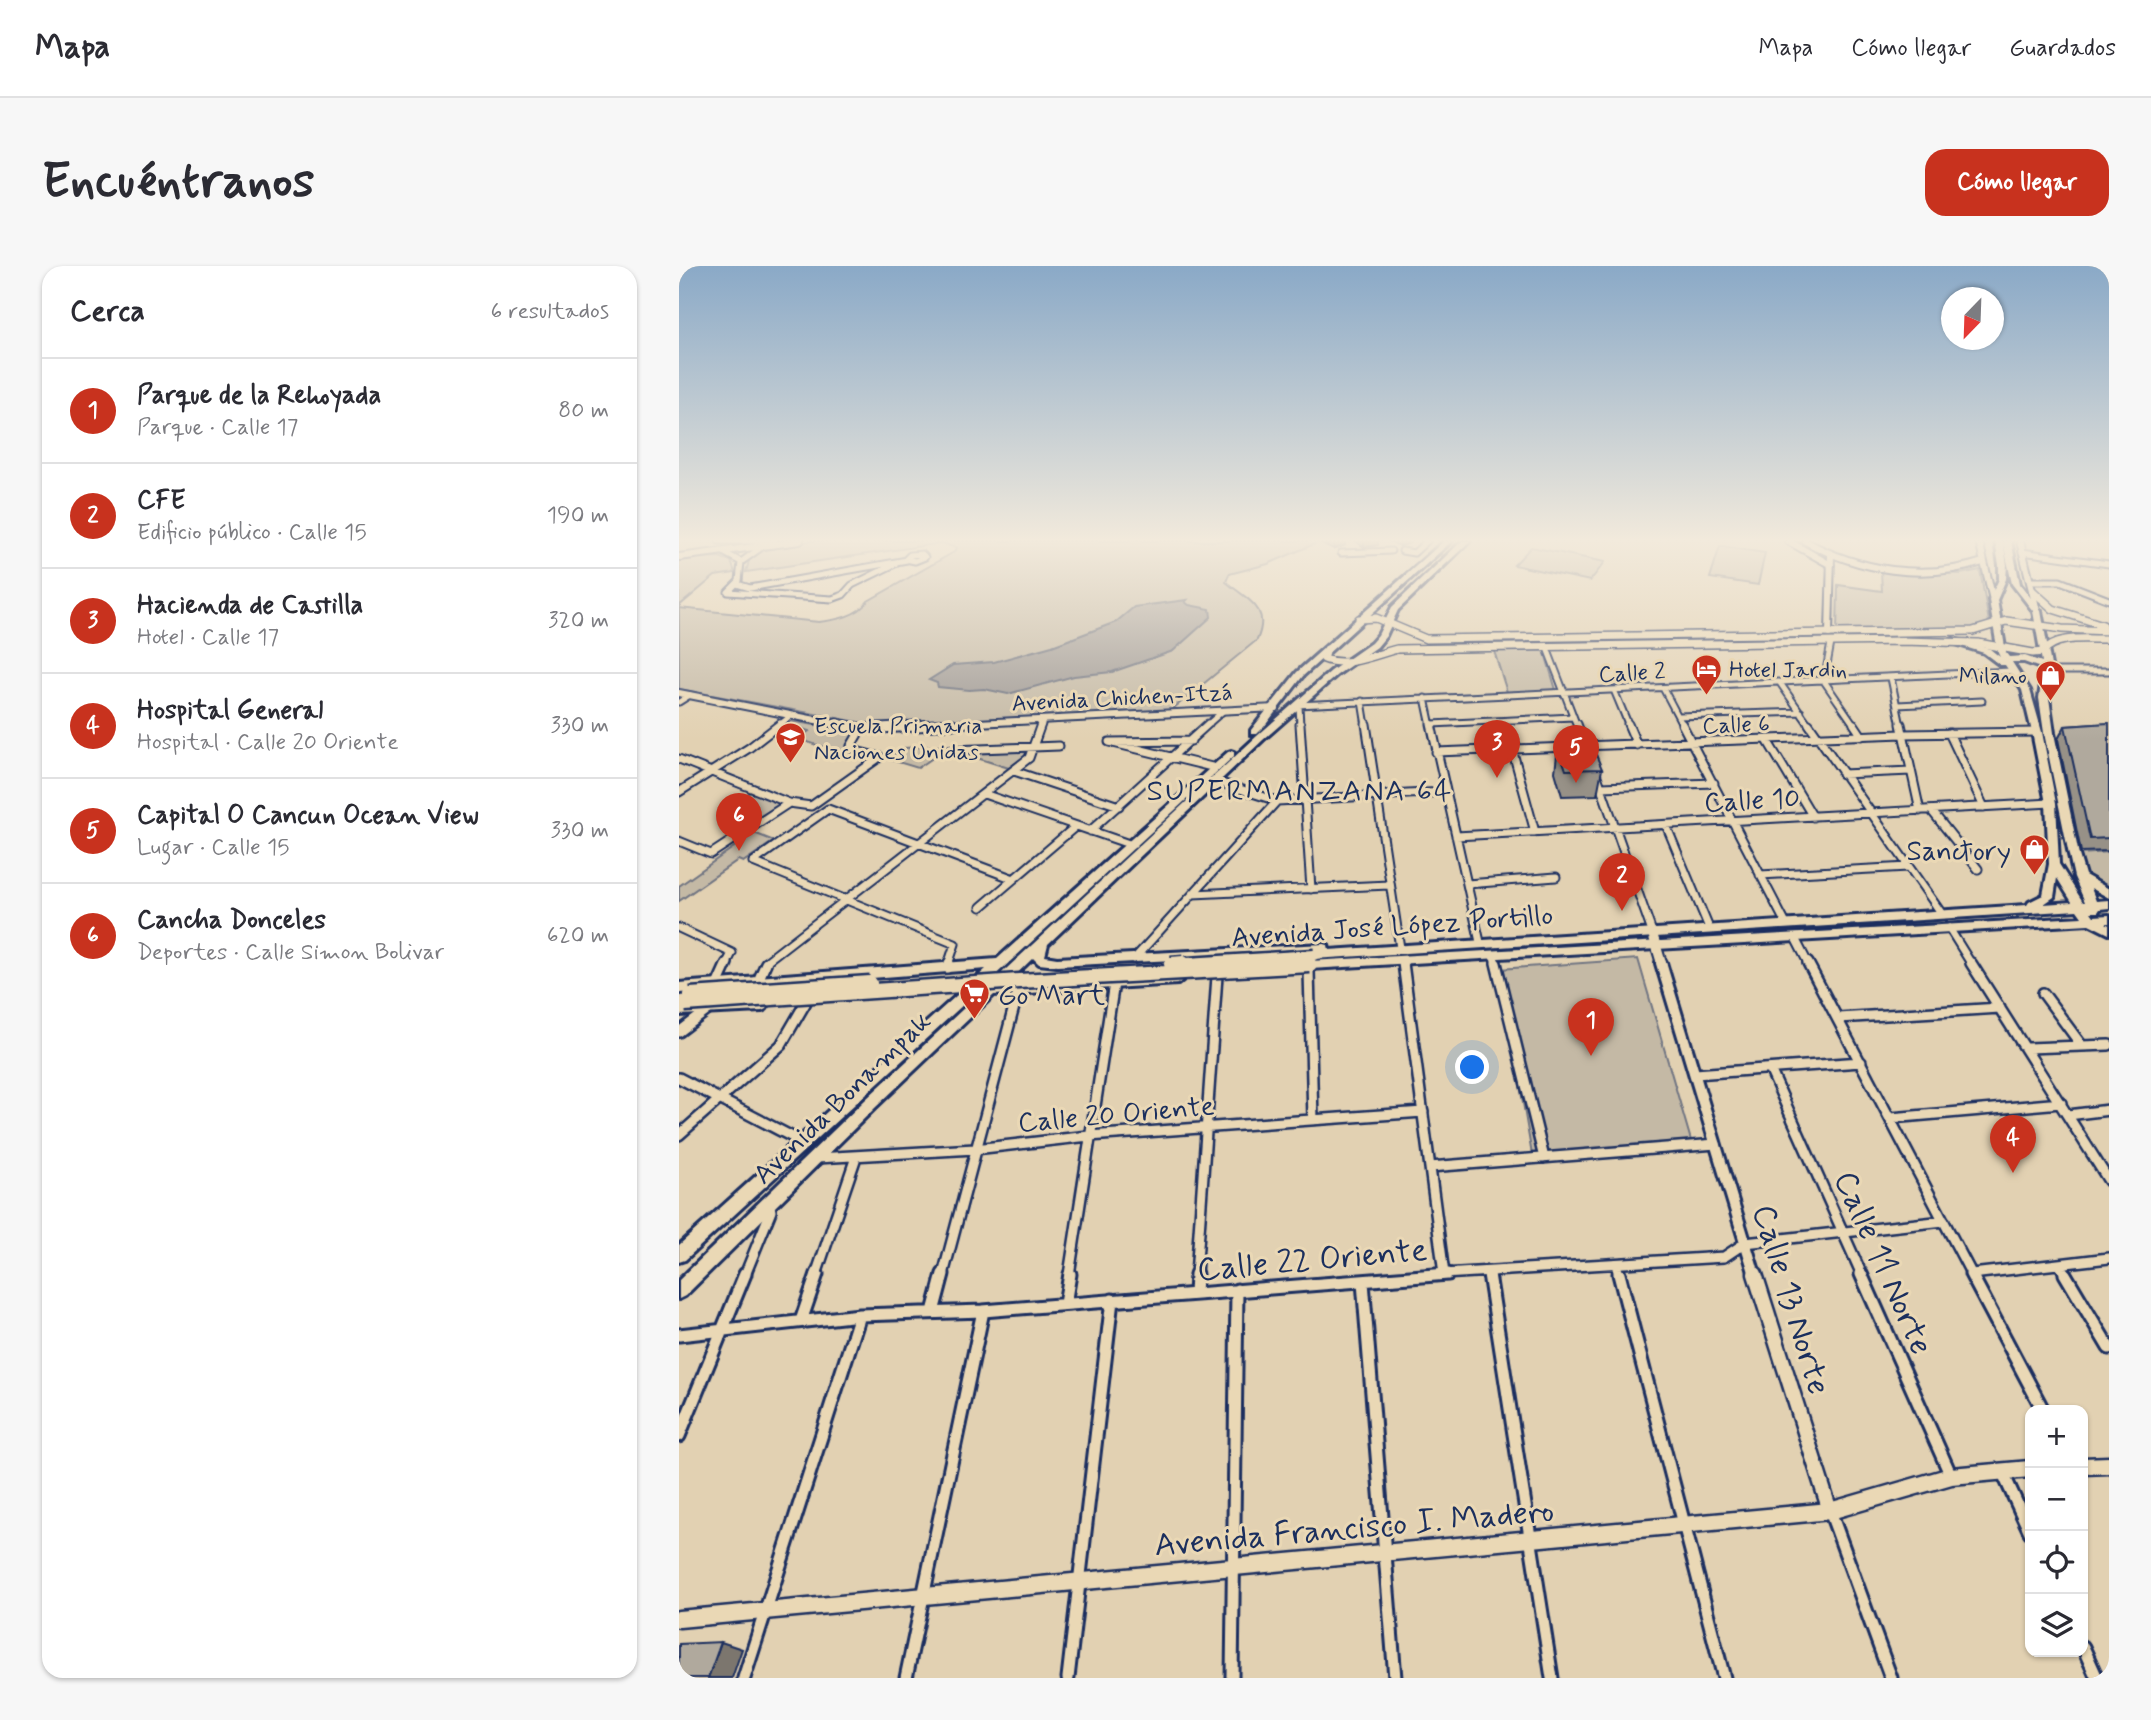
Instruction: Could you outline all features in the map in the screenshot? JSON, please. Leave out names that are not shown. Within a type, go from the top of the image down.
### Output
[{"type":"main road","name":"Avenida Bonampak","points":[[679,1255],[1216,768],[1264,723],[1289,685],[1374,607]]},
{"type":"main road","points":[[1378,607],[1383,611],[1395,609]]},
{"type":"main road","name":"Avenida Bonampak","points":[[679,1291],[871,1103],[1215,781],[1298,705],[1349,662],[1374,645],[1397,607]]},
{"type":"main road","points":[[1994,607],[2004,660],[2026,690],[2051,803],[2053,858],[2048,897],[2026,908]]},
{"type":"main road","points":[[2034,607],[2037,611],[2048,669],[2044,698],[2049,733],[2085,905]]},
{"type":"main road","points":[[2051,607],[2077,619],[2109,628]]},
{"type":"main road","points":[[1359,619],[1375,616],[1400,631],[1417,637]]},
{"type":"main road","points":[[2070,640],[2059,635],[2062,629],[2077,619]]},
{"type":"main road","points":[[1327,649],[1323,656],[1325,660],[1334,663],[1349,662],[1397,649],[1806,643],[1830,639],[1973,631],[2006,621],[2062,629],[2109,628]]},
{"type":"main road","points":[[2077,630],[2087,636],[2086,640]]},
{"type":"main road","points":[[1973,631],[1986,639],[1978,643]]},
{"type":"main road","points":[[1397,649],[1394,639],[1417,637],[1803,635],[1830,639]]},
{"type":"main road","points":[[1803,635],[1800,639],[1806,643]]},
{"type":"main road","points":[[1858,638],[1978,643],[2033,653],[2052,643],[2109,639]]},
{"type":"main road","points":[[1954,642],[1987,651],[2011,671]]},
{"type":"main road","points":[[2004,660],[2025,659],[2048,669]]},
{"type":"main road","points":[[2053,858],[2074,855]]},
{"type":"main road","points":[[2053,858],[2085,905],[2103,922]]},
{"type":"main road","points":[[2080,877],[2109,894]]},
{"type":"main road","name":"Avenida José López Portillo","points":[[1345,958],[1402,954],[1480,942],[2109,904]]},
{"type":"main road","name":"Avenida José López Portillo","points":[[1402,954],[1495,956],[1949,928],[2103,922]]},
{"type":"main road","points":[[1042,943],[1039,957],[1043,961],[1057,962],[1318,947],[1345,958]]},
{"type":"main road","points":[[986,995],[1004,989],[1217,976],[1311,964],[1324,970],[1345,958]]},
{"type":"main road","points":[[1051,987],[1040,982],[1038,975],[1047,965],[1057,962]]},
{"type":"main road","points":[[682,999],[717,985],[1003,963]]},
{"type":"main road","name":"Avenida José López Portillo","points":[[682,999],[1311,964]]},
{"type":"main road","points":[[933,992],[950,980],[945,968]]},
{"type":"main road","points":[[682,999],[708,1010],[948,991],[966,996]]},
{"type":"main road","points":[[855,1097],[866,1104],[871,1103]]},
{"type":"main road","points":[[2088,1466],[2109,1465]]},
{"type":"main road","name":"Avenida Francisco I. Madero","points":[[679,1619],[1830,1511],[1951,1476],[2025,1469]]},
{"type":"street","points":[[1830,607],[1830,639],[1824,681],[1862,736]]},
{"type":"street","points":[[2036,607],[2037,611]]},
{"type":"street","points":[[1547,648],[1562,693],[1589,756]]},
{"type":"street","points":[[2048,669],[2109,671]]},
{"type":"street","name":"Calle 2","points":[[1298,705],[2011,671]]},
{"type":"street","points":[[1891,678],[1920,811]]},
{"type":"street","points":[[1780,683],[1942,914]]},
{"type":"street","points":[[1663,688],[1786,924]]},
{"type":"street","points":[[1614,690],[1637,745]]},
{"type":"street","name":"Avenida Chichen-Itzá","points":[[679,693],[861,729],[1042,722],[1276,708]]},
{"type":"street","points":[[679,702],[690,695]]},
{"type":"street","points":[[1425,698],[1480,942]]},
{"type":"street","points":[[1362,701],[1402,954],[1444,1274]]},
{"type":"street","points":[[1897,705],[1982,701]]},
{"type":"street","points":[[1298,705],[1307,799],[1311,889]]},
{"type":"street","points":[[1090,831],[1223,711]]},
{"type":"street","points":[[1678,716],[1801,712]]},
{"type":"street","points":[[679,792],[791,716]]},
{"type":"street","points":[[1432,724],[1573,717]]},
{"type":"street","points":[[758,981],[768,960],[1029,758],[1042,722]]},
{"type":"street","points":[[679,759],[789,803],[811,806],[880,757],[856,751],[851,746],[861,729]]},
{"type":"street","name":"Calle 6","points":[[1436,752],[1903,734],[2037,732]]},
{"type":"street","points":[[2049,733],[2061,732]]},
{"type":"street","points":[[1949,733],[1984,807]]},
{"type":"street","points":[[1767,740],[1813,817]]},
{"type":"street","points":[[1191,741],[1109,742],[1216,768]]},
{"type":"street","points":[[951,750],[1059,746]]},
{"type":"street","points":[[1512,749],[1535,832]]},
{"type":"street","points":[[1593,766],[1652,932]]},
{"type":"street","points":[[1014,771],[1119,806]]},
{"type":"street","points":[[1842,774],[1910,771]]},
{"type":"street","points":[[1215,781],[1277,801],[1445,792]]},
{"type":"street","points":[[1601,787],[1714,783]]},
{"type":"street","points":[[984,794],[1132,845]]},
{"type":"street","points":[[1134,959],[1277,801]]},
{"type":"street","points":[[679,841],[711,854],[789,803]]},
{"type":"street","name":"Calle 10","points":[[1456,836],[2051,803]]},
{"type":"street","points":[[945,968],[955,944],[753,862],[828,809],[1013,879]]},
{"type":"street","points":[[1931,810],[1977,869]]},
{"type":"street","points":[[1666,825],[1709,928]]},
{"type":"street","points":[[981,906],[1076,826]]},
{"type":"street","points":[[1760,875],[1908,867]]},
{"type":"street","points":[[1467,884],[1556,877]]},
{"type":"street","points":[[1193,894],[1389,885]]},
{"type":"street","points":[[679,928],[732,953],[717,985]]},
{"type":"street","points":[[1949,928],[2028,1048],[2109,1181]]},
{"type":"street","name":"Calle 13 Norte","points":[[1652,932],[1745,1243],[1830,1511],[1891,1678]]},
{"type":"street","points":[[1795,938],[2040,1405]]},
{"type":"street","points":[[1495,956],[1543,1158]]},
{"type":"street","points":[[1311,964],[1313,1119]]},
{"type":"street","points":[[1195,1294],[1217,976]]},
{"type":"street","points":[[1065,1304],[1114,983]]},
{"type":"street","points":[[933,1312],[1019,988]]},
{"type":"street","points":[[2042,993],[2082,1046]]},
{"type":"street","points":[[679,1135],[781,1045],[806,1002]]},
{"type":"street","points":[[1838,1018],[2000,1008]]},
{"type":"street","points":[[679,1032],[708,1010]]},
{"type":"street","points":[[2028,1048],[2109,1045]]},
{"type":"street","points":[[1695,1074],[1861,1062]]},
{"type":"street","name":"Calle 11 Norte","points":[[1770,1069],[1951,1476]]},
{"type":"street","points":[[679,1078],[802,1142]]},
{"type":"street","points":[[1891,1118],[2061,1104]]},
{"type":"street","points":[[2068,1115],[2109,1110]]},
{"type":"street","name":"Calle 20 Oriente","points":[[814,1158],[975,1149],[1089,1136],[1423,1112]]},
{"type":"street","points":[[1430,1167],[1716,1144]]},
{"type":"street","points":[[801,1321],[856,1157]]},
{"type":"street","points":[[679,1436],[771,1212],[769,1202]]},
{"type":"street","name":"Calle 22 Oriente","points":[[679,1335],[860,1315],[983,1311],[1444,1274],[1724,1257],[1745,1243],[1944,1221]]},
{"type":"street","points":[[1972,1274],[2109,1258]]},
{"type":"street","points":[[1616,1264],[1724,1678]]},
{"type":"street","points":[[2059,1264],[2109,1348]]},
{"type":"street","points":[[1489,1272],[1552,1678]]},
{"type":"street","points":[[1363,1282],[1395,1678]]},
{"type":"street","points":[[1233,1678],[1237,1290]]},
{"type":"street","points":[[1068,1678],[1112,1300]]},
{"type":"street","points":[[906,1678],[983,1311]]},
{"type":"street","points":[[744,1678],[860,1315]]},
{"type":"street","points":[[2002,1471],[2030,1531]]},
{"type":"street","points":[[2088,1657],[2097,1678]]},
{"type":"shaded area","points":[[863,607],[1256,607],[1261,620],[1261,629],[1257,640],[1169,712],[869,724],[679,689],[679,608],[819,622]]},
{"type":"shaded area","points":[[1134,607],[1199,607],[1210,609],[1211,617],[1173,651],[1112,672],[1074,676],[1008,694],[984,689],[938,687],[937,683],[929,680],[953,665],[994,662],[1052,646],[1116,622]]},
{"type":"shaded area","points":[[1838,607],[1986,607],[1989,622],[1976,628],[1837,633]]},
{"type":"shaded area","points":[[1544,650],[1556,690],[1507,692],[1494,651]]},
{"type":"shaded area","points":[[790,721],[854,731],[845,754],[798,739],[809,731],[787,724]]},
{"type":"shaded area","points":[[952,745],[949,750],[943,751],[918,768],[888,759],[904,748]]},
{"type":"shaded area","points":[[1028,749],[1024,758],[1012,769],[955,751]]},
{"type":"shaded area","points":[[751,792],[781,804],[750,824],[720,812]]},
{"type":"shaded area","points":[[754,833],[774,841],[743,862],[738,860],[679,901],[679,886]]},
{"type":"shaded area","points":[[2109,852],[2109,891],[2085,876],[2080,854]]},
{"type":"shaded area","points":[[1638,959],[1692,1144],[1532,1155],[1500,969]]},
{"type":"building","points":[[2109,723],[2109,838],[2090,839],[2065,726]]},
{"type":"building","points":[[1592,745],[1602,769],[1566,770],[1558,746]]},
{"type":"building","points":[[721,1642],[708,1678],[679,1678],[679,1644]]},
{"type":"place","name":"Hotel Jardin","points":[[1706,696]]},
{"type":"place","name":"Milano","points":[[2050,702]]},
{"type":"place","name":"Escuela Primaria Naciones Unidas","points":[[791,765]]},
{"type":"place","name":"Hacienda de Castilla","points":[[1497,778]]},
{"type":"place","name":"Capital O Cancun Ocean View","points":[[1576,783]]},
{"type":"place","name":"Cancha Donceles","points":[[739,851]]},
{"type":"place","name":"Sanctory","points":[[2034,877]]},
{"type":"place","name":"CFE","points":[[1622,911]]},
{"type":"place","name":"Go Mart","points":[[975,1021]]},
{"type":"place","name":"Parque de la Rehoyada","points":[[1591,1056]]},
{"type":"place","name":"Hospital General","points":[[2013,1173]]},
{"type":"district","name":"SUPERMANZANA 64","points":[[1300,790]]}]
